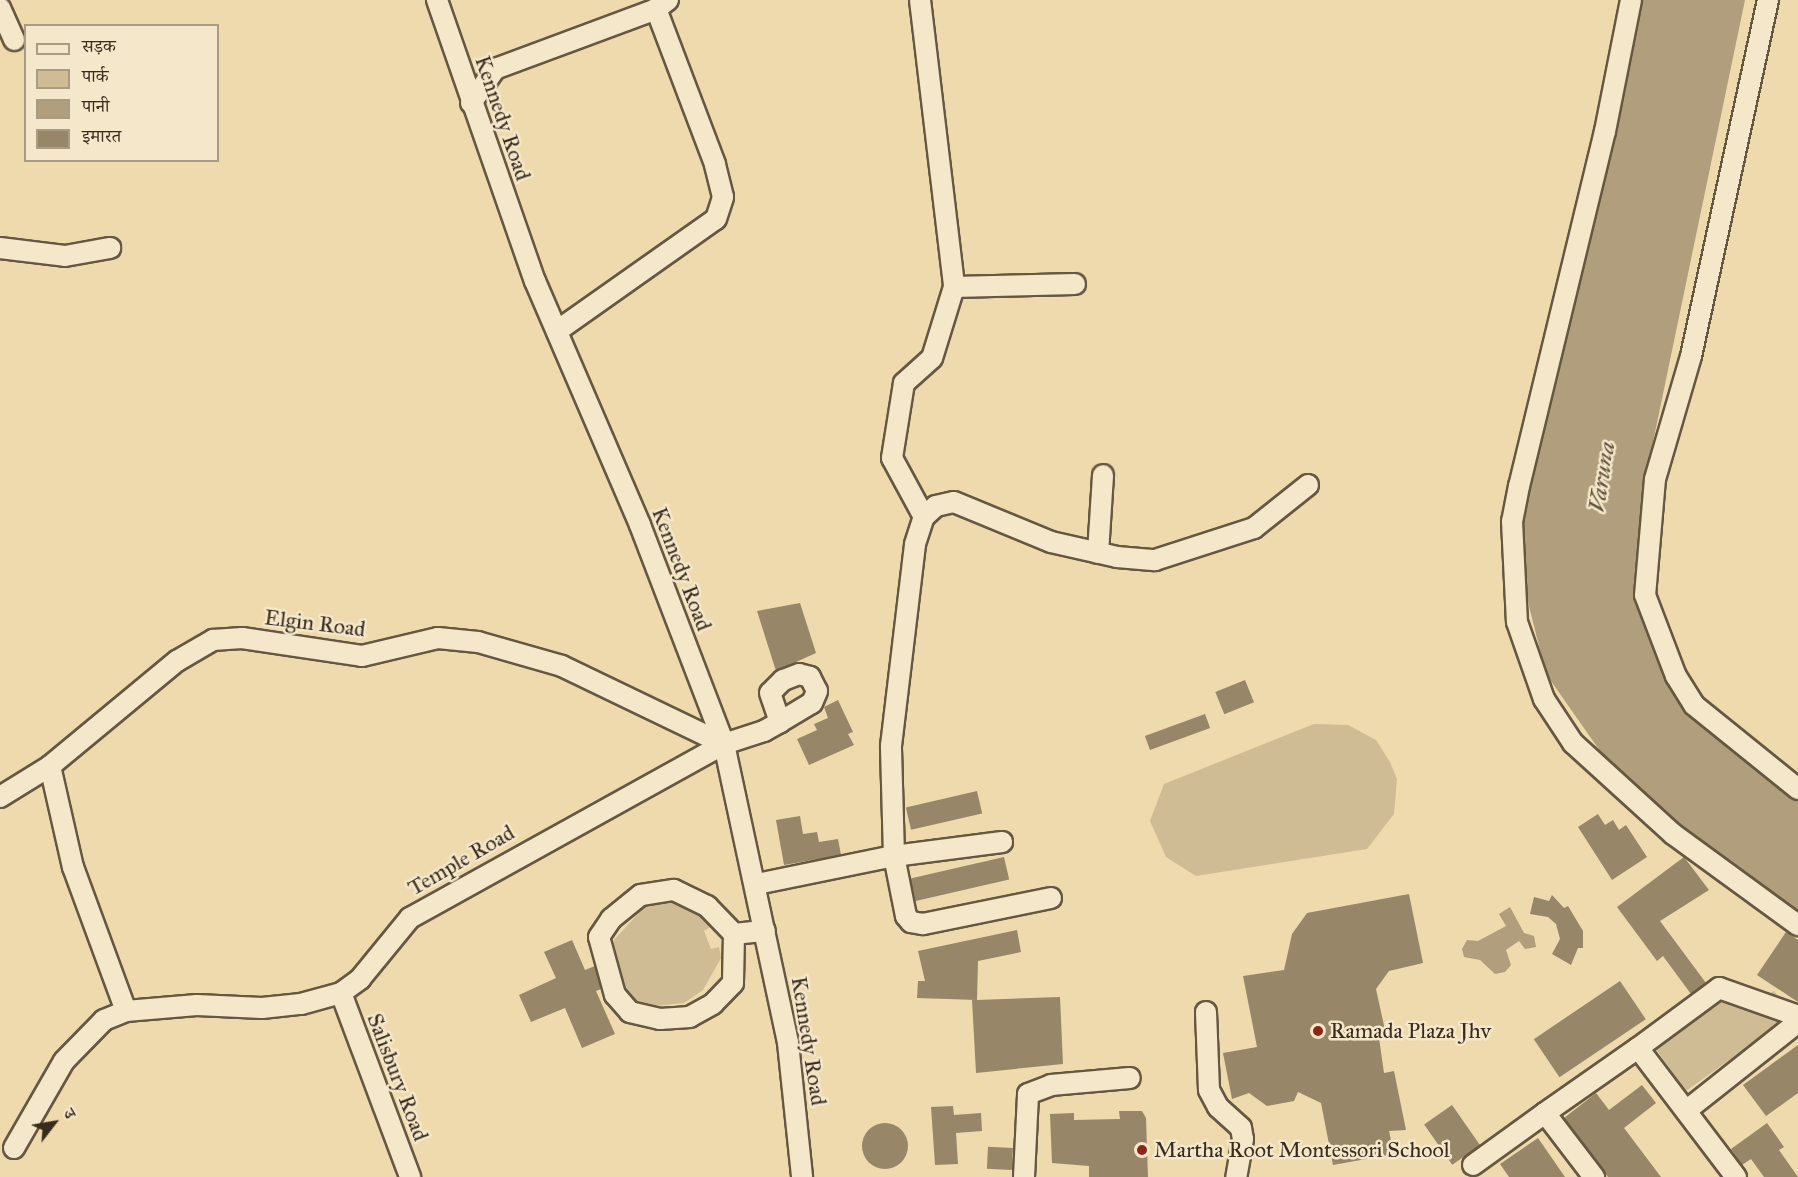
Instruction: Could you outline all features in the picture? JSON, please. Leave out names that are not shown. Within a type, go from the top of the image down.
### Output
[{"type":"street","name":"Kennedy Road","points":[[437,0],[471,102],[557,331],[640,525],[724,744],[757,884],[788,1043],[802,1177]]},
{"type":"street","points":[[920,0],[954,288],[932,358],[904,383],[892,458],[924,517]]},
{"type":"street","points":[[1631,0],[1605,131],[1512,521],[1517,622],[1544,699],[1572,743],[1673,834],[1798,925]]},
{"type":"street","points":[[1768,0],[1690,356],[1655,479],[1645,595],[1676,676],[1694,705],[1798,789]]},
{"type":"street","points":[[471,102],[495,69],[662,5],[715,164],[723,197],[716,219],[557,331]]},
{"type":"street","points":[[0,8],[14,40]]},
{"type":"street","points":[[0,248],[65,256],[110,248]]},
{"type":"street","points":[[954,288],[1075,284]]},
{"type":"street","points":[[1103,475],[1108,555]]},
{"type":"street","points":[[1050,898],[917,924],[906,916],[894,856],[891,746],[915,544],[924,517],[936,506],[954,502],[1051,542],[1108,555],[1155,560],[1220,542],[1254,528],[1308,485]]},
{"type":"street","name":"Elgin Road","points":[[0,797],[50,766],[177,661],[213,640],[242,638],[362,656],[438,638],[478,642],[562,666],[724,744]]},
{"type":"street","name":"Temple Road","points":[[14,1148],[64,1061],[94,1027],[126,1011],[197,1005],[262,1008],[341,993],[360,979],[410,918],[724,744],[780,722]]},
{"type":"street","points":[[50,766],[73,867],[126,1011]]},
{"type":"street","points":[[757,884],[894,856],[1002,842]]},
{"type":"street","points":[[674,890],[707,906],[734,934],[733,983],[713,1004],[690,1017],[660,1019],[630,1012],[615,995],[599,937],[611,919],[641,896],[674,890]]},
{"type":"street","points":[[734,934],[765,931]]},
{"type":"street","points":[[1473,1165],[1719,988],[1798,1016]]},
{"type":"street","name":"Salisbury Road","points":[[341,993],[410,1177]]},
{"type":"street","points":[[1206,1012],[1209,1090],[1218,1107],[1240,1128],[1244,1138],[1236,1177]]},
{"type":"street","points":[[1687,1110],[1798,1022]]},
{"type":"street","points":[[1638,1048],[1736,1177]]},
{"type":"street","points":[[1024,1177],[1028,1094],[1051,1085],[1130,1078]]},
{"type":"street","points":[[1545,1113],[1594,1177]]},
{"type":"green space","points":[[1314,724],[1348,725],[1376,740],[1390,762],[1397,779],[1394,814],[1367,849],[1196,876],[1166,857],[1150,821],[1164,784]]},
{"type":"green space","points":[[668,900],[697,909],[712,926],[704,931],[711,949],[719,947],[721,958],[703,990],[684,1003],[646,1007],[631,997],[616,976],[611,955],[614,940],[646,905]]},
{"type":"green space","points":[[1730,991],[1760,999],[1774,991],[1792,1015],[1686,1091],[1653,1045]]},
{"type":"water","name":"Varuna","points":[[1625,0],[1745,0],[1643,490],[1654,641],[1693,716],[1798,790],[1798,930],[1658,827],[1605,758],[1546,674],[1516,554]]},
{"type":"water","points":[[1510,907],[1524,933],[1534,936],[1536,947],[1525,949],[1519,941],[1506,950],[1511,965],[1505,972],[1495,974],[1480,960],[1464,957],[1462,949],[1467,940],[1478,941],[1506,926],[1499,914]]},
{"type":"building","points":[[800,603],[816,653],[776,671],[757,611]]},
{"type":"building","points":[[1245,680],[1254,702],[1224,714],[1215,692]]},
{"type":"building","points":[[838,700],[853,732],[848,734],[854,745],[809,765],[797,739],[817,730],[814,724],[828,718],[824,707]]},
{"type":"building","points":[[1205,714],[1210,728],[1150,750],[1145,736]]},
{"type":"building","points":[[977,791],[982,813],[911,830],[906,807]]},
{"type":"building","points":[[1598,814],[1605,825],[1613,820],[1619,830],[1626,825],[1647,857],[1612,880],[1578,827]]},
{"type":"building","points":[[800,816],[803,834],[817,832],[819,842],[838,839],[841,855],[784,865],[776,820]]},
{"type":"building","points":[[1004,857],[1009,879],[916,901],[910,879]]},
{"type":"building","points":[[1684,857],[1709,890],[1660,921],[1706,983],[1691,994],[1663,956],[1657,961],[1617,907]]},
{"type":"building","name":"Ramada Plaza Jhv","points":[[1409,894],[1423,963],[1389,971],[1376,989],[1385,1030],[1378,1031],[1384,1073],[1394,1071],[1406,1130],[1389,1131],[1394,1154],[1333,1165],[1321,1103],[1298,1092],[1294,1101],[1267,1106],[1249,1093],[1232,1099],[1223,1053],[1257,1047],[1243,976],[1284,970],[1292,934],[1307,913]]},
{"type":"building","points":[[1552,895],[1564,908],[1568,906],[1583,931],[1583,948],[1578,948],[1571,965],[1552,954],[1560,939],[1556,924],[1548,917],[1530,914],[1534,897],[1549,901]]},
{"type":"building","points":[[1017,930],[1021,952],[978,961],[977,1000],[917,998],[918,981],[925,981],[918,951]]},
{"type":"building","points":[[1786,932],[1798,940],[1798,1002],[1757,975]]},
{"type":"building","points":[[572,940],[585,970],[595,966],[601,989],[596,991],[615,1034],[582,1048],[565,1008],[531,1022],[519,995],[556,978],[544,952]]},
{"type":"building","points":[[1620,981],[1646,1019],[1560,1077],[1534,1039]]},
{"type":"building","points":[[1060,997],[1063,1064],[976,1073],[972,1000]]},
{"type":"building","points":[[1798,1045],[1798,1093],[1766,1116],[1743,1085]]},
{"type":"building","points":[[1642,1085],[1656,1103],[1624,1128],[1661,1177],[1608,1177],[1564,1118],[1596,1093],[1609,1110]]},
{"type":"building","points":[[1452,1105],[1480,1145],[1452,1165],[1424,1125]]},
{"type":"building","points":[[953,1106],[954,1115],[981,1113],[982,1131],[956,1133],[958,1164],[935,1165],[931,1107]]},
{"type":"building","points":[[1119,1111],[1142,1111],[1146,1118],[1148,1177],[1089,1177],[1089,1166],[1052,1163],[1050,1114],[1074,1113],[1074,1120],[1120,1119]]},
{"type":"building","points":[[885,1123],[901,1130],[908,1146],[901,1162],[885,1169],[869,1162],[862,1146],[869,1130]]},
{"type":"building","points":[[1767,1123],[1784,1147],[1779,1150],[1798,1177],[1764,1177],[1751,1159],[1742,1165],[1731,1149]]},
{"type":"building","points":[[1538,1138],[1565,1177],[1509,1177],[1500,1164]]},
{"type":"building","points":[[988,1147],[1013,1148],[1012,1170],[987,1169]]},
{"type":"place","name":"Ramada Plaza Jhv","points":[[1318,1031]]},
{"type":"place","name":"Martha Root Montessori School","points":[[1142,1150]]}]
